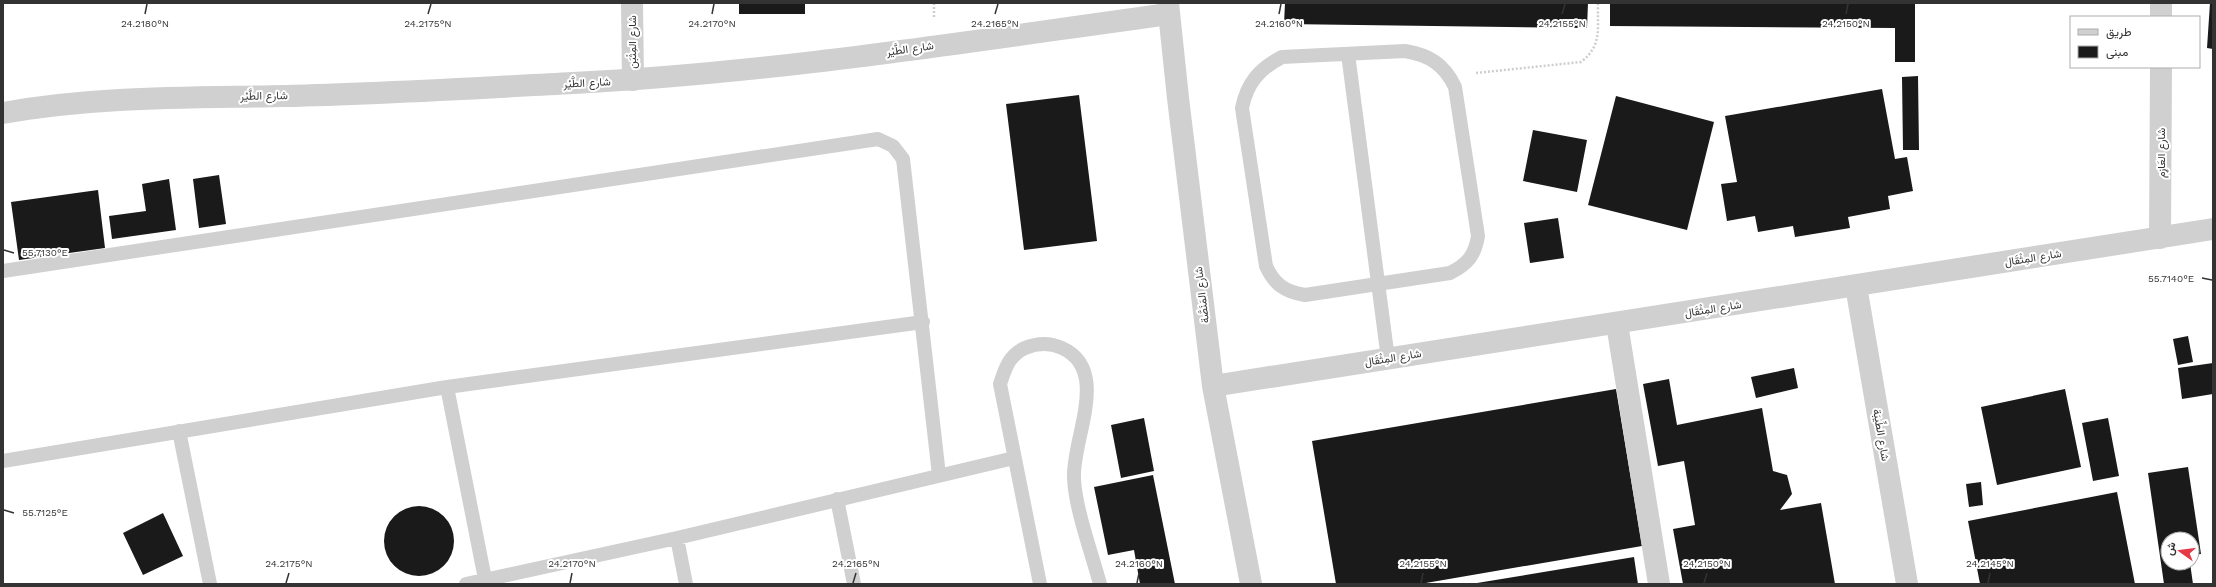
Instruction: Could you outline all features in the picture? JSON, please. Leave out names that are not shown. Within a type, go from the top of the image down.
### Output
[{"type":"street","name":"شارع المِثْبَن","points":[[632,3],[633,80]]},
{"type":"street","points":[[2161,16],[2162,3]]},
{"type":"street","name":"شارع الطَّيْر","points":[[3,113],[56,104],[118,98],[288,96],[633,80],[764,68],[1169,8]]},
{"type":"street","name":"شارع المَنَصَّة","points":[[1169,8],[1213,386],[1251,584]]},
{"type":"street","name":"شارع العَازِم","points":[[2160,238],[2161,68]]},
{"type":"street","name":"شارع المِثْقَال","points":[[1213,386],[1617,324],[2213,229]]},
{"type":"street","name":"شارع الطِّيبَة","points":[[1856,286],[1907,584]]},
{"type":"street","points":[[1617,324],[1659,584]]},
{"type":"lane","points":[[1405,51],[1420,54],[1438,63],[1450,76],[1455,87],[1478,236],[1476,247],[1471,258],[1462,267],[1450,273],[1305,295],[1291,293],[1280,287],[1271,277],[1266,266],[1242,108],[1249,85],[1256,74],[1268,64],[1282,57],[1405,51]]},
{"type":"lane","points":[[1348,54],[1388,359]]},
{"type":"lane","points":[[3,271],[878,139],[893,146],[903,159],[923,322],[939,475]]},
{"type":"lane","points":[[3,462],[179,431],[447,387],[923,322]]},
{"type":"lane","points":[[1040,584],[1000,384],[1006,366],[1018,352],[1035,344],[1054,344],[1071,352],[1083,366],[1088,384],[1074,460],[1074,479],[1077,498],[1100,584]]},
{"type":"lane","points":[[447,387],[485,579]]},
{"type":"lane","points":[[179,431],[210,584]]},
{"type":"lane","points":[[466,584],[677,538],[1014,458]]},
{"type":"lane","points":[[837,499],[854,584]]},
{"type":"lane","points":[[677,538],[686,584]]},
{"type":"path","points":[[1450,76],[1581,62],[1592,54],[1597,40],[1598,3]]},
{"type":"building","points":[[739,3],[805,3],[805,14],[739,14]]},
{"type":"building","points":[[1285,3],[1588,3],[1587,28],[1284,24]]},
{"type":"building","points":[[1610,3],[1915,3],[1915,62],[1895,62],[1895,28],[1610,26]]},
{"type":"building","points":[[2210,3],[2213,3],[2213,49],[2207,48]]},
{"type":"building","points":[[1918,76],[1919,150],[1903,150],[1902,77]]},
{"type":"building","points":[[1882,89],[1895,159],[1907,157],[1913,191],[1888,196],[1890,209],[1848,217],[1850,228],[1795,237],[1793,226],[1758,232],[1755,216],[1727,221],[1721,184],[1737,182],[1725,116]]},
{"type":"building","points":[[1079,95],[1097,241],[1024,250],[1006,104]]},
{"type":"building","points":[[1616,96],[1714,122],[1687,230],[1588,205]]},
{"type":"building","points":[[1533,130],[1587,140],[1577,192],[1523,181]]},
{"type":"building","points":[[219,175],[226,224],[199,228],[193,179]]},
{"type":"building","points":[[169,179],[176,230],[112,239],[109,216],[146,211],[142,184]]},
{"type":"building","points":[[98,190],[105,248],[19,260],[11,202]]},
{"type":"building","points":[[1558,218],[1564,258],[1530,263],[1524,223]]},
{"type":"building","points":[[2188,336],[2193,362],[2178,365],[2173,339]]},
{"type":"building","points":[[2213,363],[2213,394],[2182,399],[2178,368]]},
{"type":"building","points":[[1794,368],[1798,388],[1756,398],[1751,377]]},
{"type":"building","points":[[1669,379],[1677,425],[1762,408],[1773,471],[1787,475],[1792,494],[1780,510],[1821,503],[1835,584],[1683,584],[1673,529],[1695,525],[1684,461],[1658,466],[1643,384]]},
{"type":"building","points":[[1616,389],[1642,546],[1420,584],[1336,584],[1312,441]]},
{"type":"building","points":[[2065,389],[2081,467],[1997,485],[1981,407]]},
{"type":"building","points":[[1144,418],[1154,471],[1121,478],[1111,425]]},
{"type":"building","points":[[2108,418],[2119,476],[2093,481],[2082,423]]},
{"type":"building","points":[[2188,467],[2198,531],[2160,531],[2160,556],[2148,473]]},
{"type":"building","points":[[1153,475],[1175,584],[1140,584],[1134,550],[1108,555],[1094,487]]},
{"type":"building","points":[[1981,482],[1983,505],[1969,507],[1966,484]]},
{"type":"building","points":[[2117,492],[2135,584],[1980,584],[1968,521]]},
{"type":"building","points":[[412,506],[426,506],[439,512],[448,521],[452,527],[454,541],[452,555],[444,566],[433,574],[426,576],[412,576],[405,574],[394,566],[386,555],[384,548],[384,534],[386,527],[394,516],[405,508]]},
{"type":"building","points":[[163,513],[183,556],[143,575],[123,533]]},
{"type":"building","points":[[1634,557],[1638,584],[1477,584],[1477,583]]},
{"type":"building","points":[[2162,571],[2191,571],[2193,584],[2164,584]]}]
